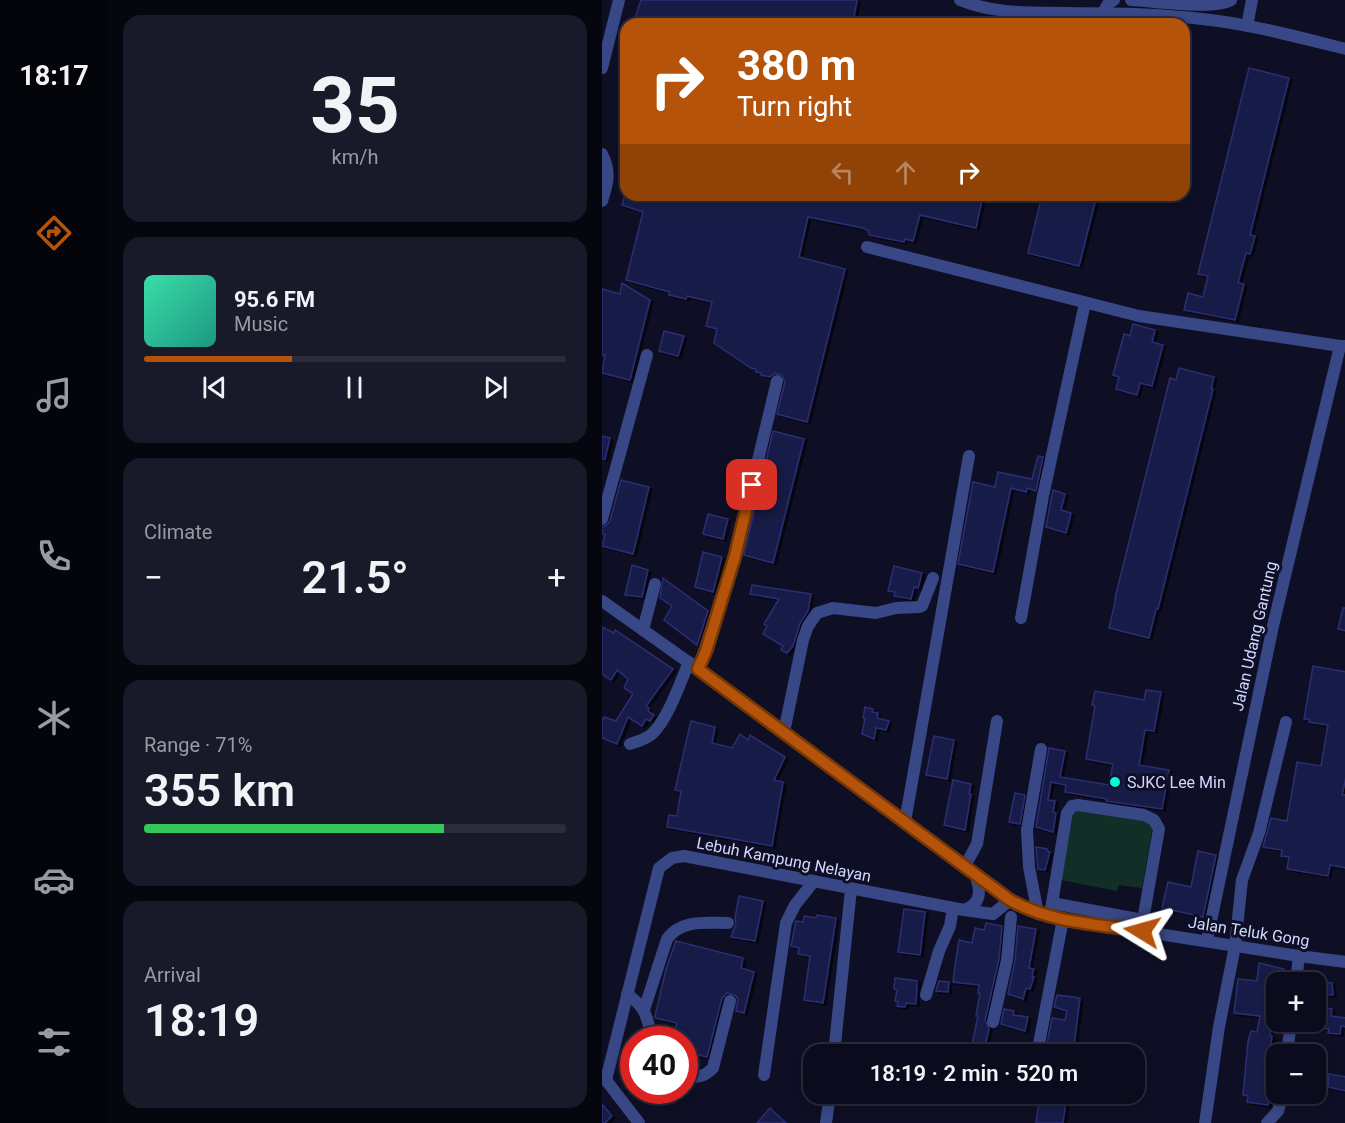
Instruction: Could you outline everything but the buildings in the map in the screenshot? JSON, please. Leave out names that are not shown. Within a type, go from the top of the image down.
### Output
[{"type":"street","points":[[602,68],[619,0]]},
{"type":"street","points":[[960,0],[982,8],[1001,11],[1201,18],[1346,49]]},
{"type":"street","points":[[1103,13],[1108,4],[1114,0]]},
{"type":"street","points":[[1131,0],[1211,5],[1231,0]]},
{"type":"street","points":[[1247,26],[1252,0]]},
{"type":"street","points":[[602,154],[608,172],[608,181],[602,201]]},
{"type":"street","points":[[867,247],[1160,320],[1343,346]]},
{"type":"street","points":[[1021,618],[1043,496],[1085,303]]},
{"type":"street","name":"Jalan Udang Gantung","points":[[1207,940],[1272,626],[1343,346]]},
{"type":"street","points":[[602,519],[607,483],[647,355]]},
{"type":"street","points":[[630,744],[646,739],[657,729],[679,686],[706,651],[735,556],[777,381]]},
{"type":"street","points":[[905,822],[969,456]]},
{"type":"street","points":[[784,732],[803,640],[815,615],[833,608],[876,613],[896,608],[919,607],[922,606],[933,578]]},
{"type":"street","points":[[643,630],[655,584]]},
{"type":"street","name":"Jalan Teluk Gong","points":[[602,600],[694,665],[1010,900],[1050,914],[1142,925],[1235,946],[1299,956],[1345,960]]},
{"type":"street","points":[[926,995],[939,951],[958,909],[974,905],[979,898],[979,889],[969,869],[977,844],[997,721]]},
{"type":"street","points":[[1205,1123],[1219,1027],[1235,946],[1242,880],[1259,833],[1286,722]]},
{"type":"street","points":[[1041,749],[1027,830],[1029,867],[1050,914]]},
{"type":"street","points":[[1038,1044],[1050,914],[1067,813],[1070,808],[1078,805],[1144,815],[1154,820],[1158,829],[1142,925],[1050,914]]},
{"type":"street","name":"Lebuh Kampung Nelayan","points":[[604,1078],[659,868],[666,861],[684,856],[958,909],[1011,917],[1050,914]]},
{"type":"street","points":[[764,1074],[786,922],[795,904],[814,881]]},
{"type":"street","points":[[835,1044],[851,888]]},
{"type":"street","points":[[993,914],[1010,900]]},
{"type":"street","points":[[993,1022],[1007,960],[1011,917]]},
{"type":"street","points":[[644,1010],[666,939],[670,934],[682,926],[691,924],[728,923]]},
{"type":"street","points":[[1297,972],[1299,956]]},
{"type":"street","points":[[627,994],[644,1010],[649,1026]]},
{"type":"street","points":[[698,1077],[707,1074],[713,1068],[730,1001]]},
{"type":"street","points":[[604,1078],[639,1123]]},
{"type":"street","points":[[826,1123],[829,1104]]},
{"type":"street","points":[[1267,1123],[1279,1104]]},
{"type":"green space","points":[[1080,808],[1148,820],[1153,825],[1142,888],[1119,885],[1117,891],[1061,880],[1074,811]]},
{"type":"place","name":"SJKC Lee Min","points":[[1115,782]]},
{"type":"route","points":[[752,485],[735,556],[706,651],[698,669],[1010,900],[1038,914],[1142,931]]}]
